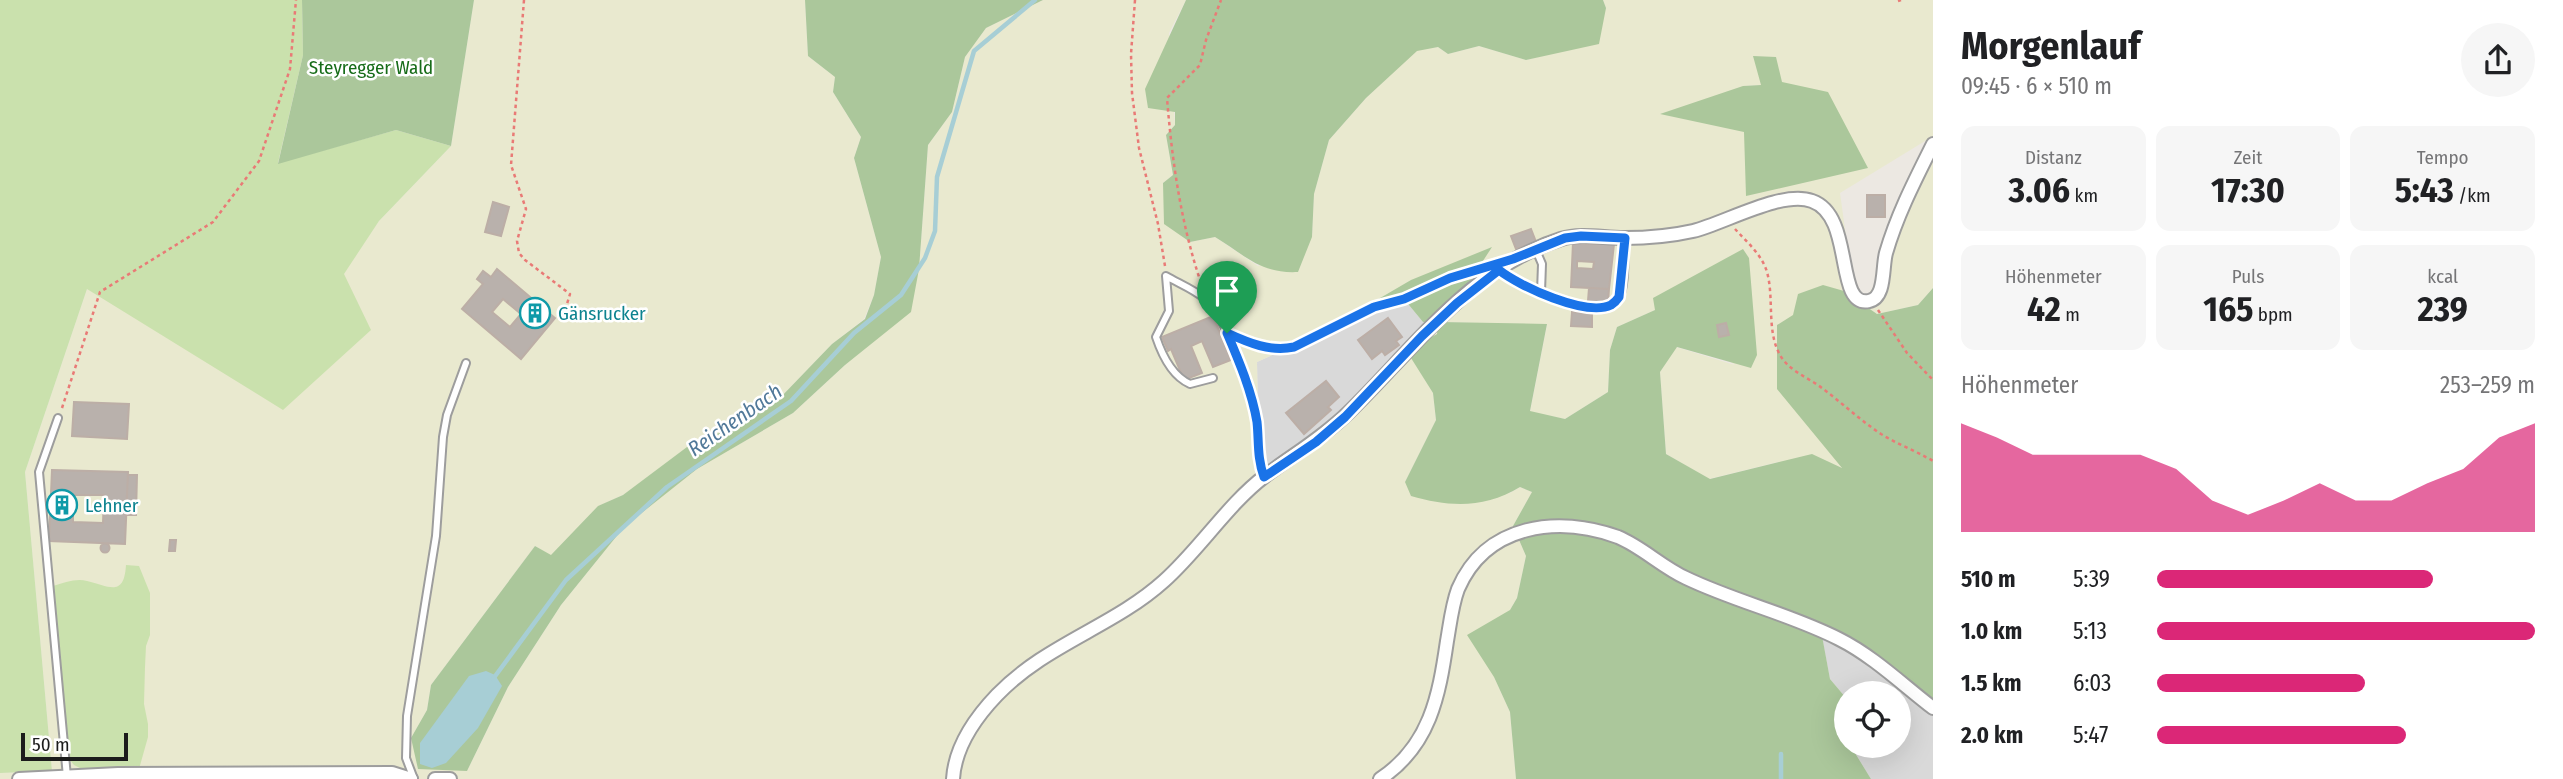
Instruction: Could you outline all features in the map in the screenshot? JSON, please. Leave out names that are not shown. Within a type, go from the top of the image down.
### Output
[{"type":"street","points":[[953,779],[957,755],[976,719],[1017,675],[1071,639],[1132,605],[1163,582],[1264,477],[1316,442],[1345,417],[1430,328],[1513,259],[1565,238],[1665,236],[1730,220],[1759,207],[1803,199],[1825,207],[1839,231],[1851,290],[1864,302],[1872,301],[1879,296],[1882,288],[1882,265],[1897,219],[1933,144]]},
{"type":"street","points":[[1380,779],[1403,759],[1419,740],[1431,719],[1439,695],[1451,615],[1459,589],[1471,569],[1483,553],[1499,541],[1518,531],[1543,527],[1578,528],[1618,537],[1684,578],[1812,626],[1842,640],[1866,656],[1933,708]]},
{"type":"street","points":[[19,779],[118,774],[392,773],[413,779]]},
{"type":"street","points":[[435,779],[450,779]]},
{"type":"lane","points":[[1499,270],[1524,287],[1568,303],[1587,307],[1610,305],[1619,297],[1625,238]]},
{"type":"lane","points":[[1536,248],[1542,264],[1541,292]]},
{"type":"lane","points":[[1166,276],[1206,299],[1227,333],[1251,397],[1257,423],[1259,464],[1264,477]]},
{"type":"lane","points":[[1166,276],[1169,311],[1156,337],[1160,348],[1178,379],[1190,384],[1213,378]]},
{"type":"lane","points":[[413,779],[406,758],[407,716],[436,536],[443,437],[447,415],[466,363]]},
{"type":"lane","points":[[58,418],[39,471],[67,778]]},
{"type":"path","points":[[58,418],[100,292],[213,222],[259,161],[290,69],[296,0]]},
{"type":"path","points":[[524,0],[512,164],[526,209],[517,242],[519,253],[525,260],[570,294],[564,314]]},
{"type":"path","points":[[1135,0],[1131,54],[1132,93],[1139,148],[1158,224],[1166,276]]},
{"type":"path","points":[[1206,299],[1188,245],[1170,139],[1167,98],[1200,65],[1221,0]]},
{"type":"path","points":[[1730,220],[1761,258],[1766,271],[1773,332],[1783,360],[1883,436],[1933,461]]},
{"type":"path","points":[[1227,333],[1263,347],[1280,350],[1294,347],[1374,307],[1404,299],[1450,278],[1481,268]]},
{"type":"path","points":[[1872,301],[1907,353],[1933,380]]},
{"type":"shaded area","points":[[1404,299],[1423,322],[1438,321],[1344,417],[1265,472],[1259,464],[1257,362],[1384,304]]},
{"type":"shaded area","points":[[1822,637],[1858,651],[1897,681],[1834,681],[1834,684],[1830,679]]},
{"type":"shaded area","points":[[1911,692],[1933,709],[1933,779],[1871,779],[1858,758],[1911,758]]},
{"type":"green space","points":[[0,0],[302,0],[303,55],[278,163],[396,130],[451,146],[379,221],[344,274],[371,330],[283,410],[87,289],[25,472],[52,771],[0,773]]},
{"type":"green space","name":"Steyregger Wald","points":[[302,0],[474,0],[451,146],[396,130],[278,164],[303,55]]},
{"type":"green space","points":[[474,0],[805,0],[808,56],[835,77],[833,92],[861,137],[854,158],[881,257],[874,295],[864,319],[832,344],[779,399],[623,495],[599,506],[551,556],[535,546],[431,685],[427,710],[411,738],[467,771],[508,687],[561,605],[624,527],[697,469],[793,413],[845,365],[919,269],[928,145],[952,112],[965,57],[986,28],[1043,0],[1186,0],[1169,33],[1175,125],[1166,135],[1173,175],[1163,183],[1165,198],[1190,242],[1215,237],[1258,266],[1312,237],[1314,194],[1329,140],[1366,98],[1417,50],[1438,47],[1448,54],[1479,46],[1526,60],[1562,51],[1606,8],[1603,0],[1933,0],[1933,288],[1918,305],[1877,314],[1844,291],[1804,419],[1844,469],[1778,462],[1709,479],[1666,454],[1660,372],[1676,347],[1735,365],[1655,310],[1617,327],[1610,350],[1608,392],[1565,419],[1530,412],[1547,325],[1440,322],[1436,318],[1470,281],[1490,248],[1376,302],[1384,304],[1257,362],[1259,464],[1265,472],[1316,442],[1438,321],[1437,334],[1424,341],[1411,357],[1433,393],[1436,420],[1405,482],[1510,493],[1520,487],[1532,492],[1513,526],[1526,556],[1494,677],[1510,712],[1516,779],[0,779],[0,773],[52,771],[25,472],[87,289],[343,274],[379,221],[451,146]],"holes":[[[1762,85],[1747,196],[1743,86]],[[1930,138],[1880,246],[1874,286],[1866,297],[1853,287],[1840,193]]]},
{"type":"green space","points":[[805,0],[1043,0],[986,28],[965,57],[952,112],[928,145],[919,269],[911,312],[845,365],[793,413],[697,469],[624,527],[561,605],[508,687],[467,771],[418,769],[411,738],[427,710],[431,685],[535,546],[551,555],[598,506],[623,495],[687,447],[740,424],[779,399],[832,344],[865,319],[874,295],[881,257],[854,158],[861,137],[833,92],[835,77],[808,56]]},
{"type":"green space","points":[[1186,0],[1603,0],[1606,8],[1599,44],[1526,60],[1479,46],[1448,54],[1438,47],[1417,51],[1366,98],[1329,140],[1314,194],[1312,237],[1298,272],[1285,272],[1263,267],[1215,237],[1190,242],[1164,224],[1163,183],[1173,175],[1166,135],[1175,125],[1175,112],[1148,108],[1145,89]]},
{"type":"green space","points":[[1753,56],[1776,57],[1782,82],[1828,92],[1868,168],[1746,196],[1744,132],[1660,114],[1743,86],[1761,85]]},
{"type":"green space","points":[[1492,247],[1470,281],[1436,318],[1440,322],[1547,324],[1530,411],[1565,419],[1608,392],[1610,350],[1617,327],[1655,310],[1653,298],[1743,249],[1749,258],[1757,355],[1751,368],[1677,347],[1660,372],[1666,454],[1710,479],[1812,454],[1842,468],[1777,389],[1777,325],[1793,315],[1798,294],[1823,285],[1844,291],[1877,314],[1918,305],[1933,288],[1933,702],[1911,687],[1911,681],[1902,681],[1820,625],[1830,679],[1834,684],[1834,758],[1858,758],[1871,779],[1516,779],[1510,712],[1494,677],[1467,635],[1510,610],[1517,598],[1526,556],[1513,526],[1532,492],[1520,487],[1493,499],[1466,504],[1411,496],[1405,482],[1436,420],[1433,393],[1411,358],[1424,341],[1437,334],[1438,322],[1423,322],[1404,299],[1384,304],[1375,301],[1411,280]]},
{"type":"green space","points":[[126,565],[139,566],[150,593],[150,635],[146,646],[144,704],[148,737],[139,769],[82,769],[69,759],[53,586],[79,580],[108,587],[119,586],[125,575]]},
{"type":"water","points":[[486,671],[495,675],[502,686],[478,728],[446,763],[432,768],[420,764],[420,743],[469,676]]},
{"type":"building","points":[[1867,195],[1885,195],[1885,217],[1867,217]]},
{"type":"building","points":[[493,202],[509,207],[501,236],[485,232]]},
{"type":"building","points":[[1531,229],[1536,242],[1516,249],[1511,236]]},
{"type":"building","points":[[1573,243],[1614,244],[1609,289],[1571,287]],"holes":[[[1577,261],[1594,262],[1593,269],[1577,268]]]},
{"type":"building","name":"Gänsrucker","points":[[497,269],[555,318],[521,359],[462,309],[483,284],[477,279],[483,271],[491,277]],"holes":[[[503,299],[521,314],[510,327],[492,312]]]},
{"type":"building","points":[[1589,288],[1609,289],[1608,303],[1588,301]]},
{"type":"building","points":[[1572,312],[1592,313],[1592,327],[1571,326]]},
{"type":"building","points":[[1213,316],[1231,360],[1213,367],[1202,341],[1191,346],[1202,373],[1184,380],[1171,349],[1168,351],[1162,337]]},
{"type":"building","points":[[1388,318],[1402,337],[1396,341],[1399,345],[1385,355],[1382,351],[1372,359],[1358,340]]},
{"type":"building","points":[[1726,323],[1729,335],[1719,337],[1717,325]]},
{"type":"building","points":[[1326,381],[1339,397],[1328,407],[1331,410],[1304,434],[1286,413]]},
{"type":"building","points":[[74,402],[129,404],[127,439],[72,436]]},
{"type":"building","name":"Lehner","points":[[52,470],[128,472],[125,544],[49,541]],"holes":[[[73,495],[104,495],[103,523],[73,522]]]},
{"type":"building","points":[[128,475],[137,475],[136,515],[126,515]]},
{"type":"building","points":[[170,540],[176,540],[175,551],[169,551]]},
{"type":"building","points":[[105,544],[109,548],[105,552],[101,548]]},
{"type":"waterway","name":"Reichenbach","points":[[493,679],[566,580],[667,487],[791,401],[854,333],[901,295],[925,258],[935,231],[937,177],[974,51],[1035,0]]},
{"type":"waterway","points":[[1781,754],[1781,779]]},
{"type":"place","name":"Gänsrucker","points":[[535,313]]},
{"type":"place","name":"Lehner","points":[[62,505]]},
{"type":"route","points":[[1565,238],[1625,238],[1622,286],[1619,297],[1610,305],[1587,307],[1568,303],[1524,287],[1499,270],[1457,303],[1422,336],[1345,417],[1316,442],[1264,477],[1259,464],[1257,423],[1251,397],[1227,333],[1263,347],[1280,350],[1294,347],[1374,307],[1404,299],[1450,278],[1513,259],[1565,238]]}]
